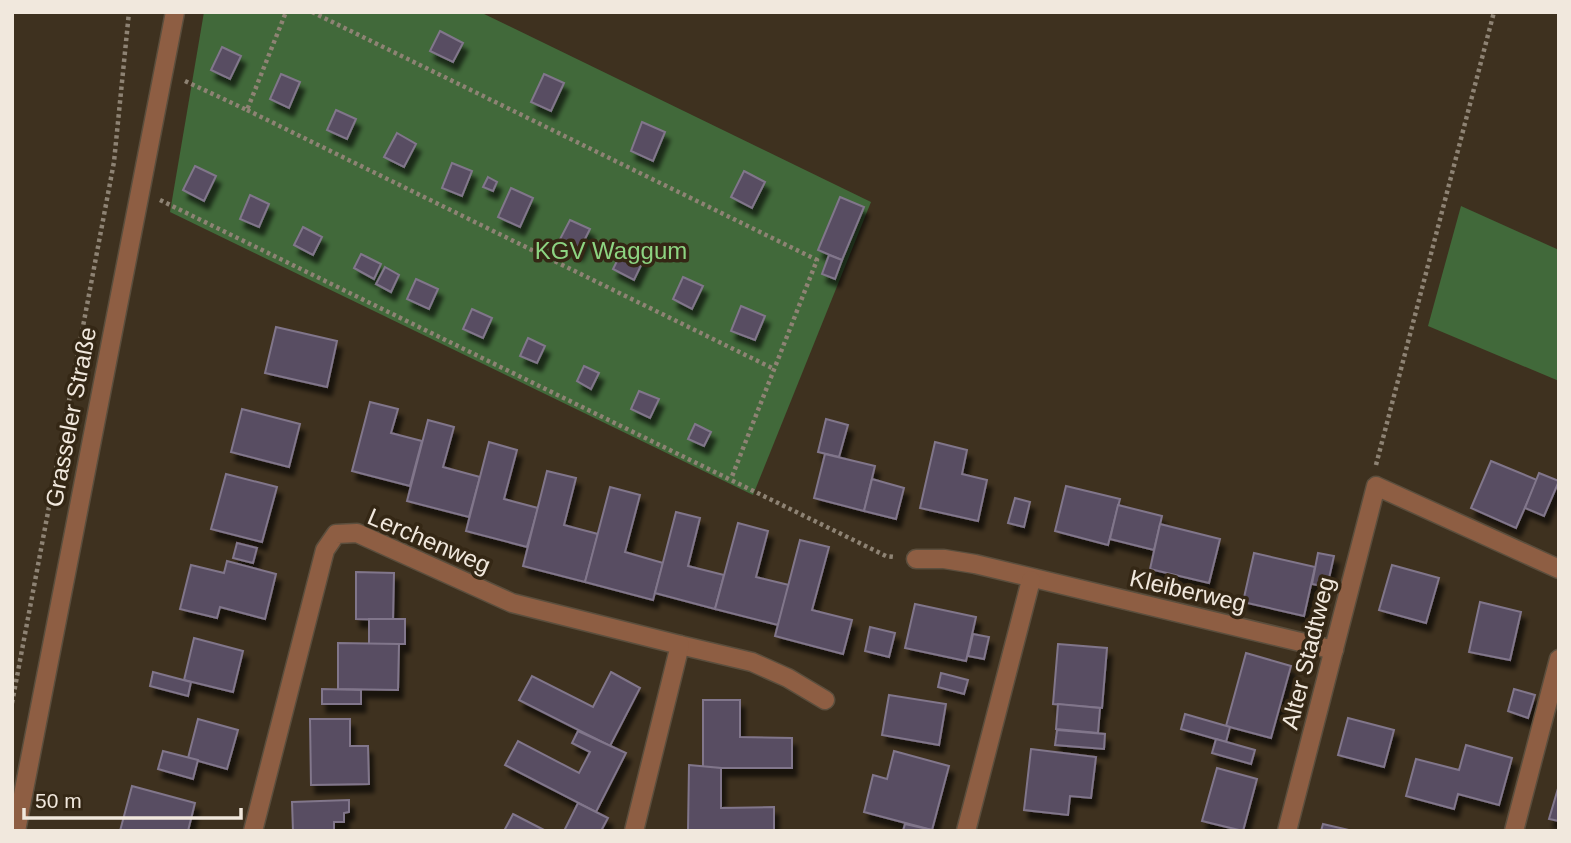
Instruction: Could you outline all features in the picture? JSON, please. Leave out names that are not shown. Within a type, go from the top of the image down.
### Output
[{"type":"street","name":"Grasseler Straße","points":[[16,831],[175,12]]},
{"type":"street","points":[[1376,486],[1559,569]]},
{"type":"street","name":"Alter Stadtweg","points":[[1287,831],[1376,486]]},
{"type":"street","name":"Lerchenweg","points":[[253,831],[325,550],[336,534],[357,533],[512,603],[752,662],[788,678],[825,700]]},
{"type":"street","name":"Kleiberweg","points":[[916,559],[944,559],[975,564],[1031,580],[1334,650]]},
{"type":"street","points":[[966,831],[1031,580]]},
{"type":"street","points":[[634,831],[680,645]]},
{"type":"street","points":[[1514,831],[1559,659]]},
{"type":"path","points":[[12,703],[114,162],[129,12]]},
{"type":"path","points":[[247,110],[286,12]]},
{"type":"path","points":[[312,12],[817,260],[731,479]]},
{"type":"path","points":[[1376,486],[1375,470],[1494,12]]},
{"type":"path","points":[[163,72],[247,110],[774,369]]},
{"type":"path","points":[[140,190],[886,556],[916,559]]},
{"type":"green space","name":"KGV Waggum","points":[[204,12],[480,12],[871,202],[753,495],[170,212]]},
{"type":"green space","points":[[1461,206],[1559,250],[1559,381],[1428,326]]},
{"type":"building","points":[[440,31],[463,43],[453,62],[430,51]]},
{"type":"building","points":[[222,47],[241,56],[230,79],[211,70]]},
{"type":"building","points":[[281,74],[300,82],[289,108],[270,99]]},
{"type":"building","points":[[544,74],[564,83],[551,111],[531,102]]},
{"type":"building","points":[[336,110],[356,119],[347,139],[327,130]]},
{"type":"building","points":[[642,122],[665,132],[653,161],[631,151]]},
{"type":"building","points":[[397,133],[416,144],[404,167],[384,157]]},
{"type":"building","points":[[452,163],[472,171],[462,196],[442,188]]},
{"type":"building","points":[[195,166],[216,176],[204,201],[183,190]]},
{"type":"building","points":[[744,171],[765,182],[752,208],[731,197]]},
{"type":"building","points":[[488,177],[497,182],[493,191],[483,187]]},
{"type":"building","points":[[511,188],[533,198],[520,227],[498,217]]},
{"type":"building","points":[[250,195],[269,204],[259,227],[240,219]]},
{"type":"building","points":[[840,197],[864,207],[842,260],[818,250]]},
{"type":"building","points":[[570,220],[590,229],[578,253],[558,243]]},
{"type":"building","points":[[303,227],[322,237],[313,255],[294,245]]},
{"type":"building","points":[[624,247],[645,257],[634,280],[613,269]]},
{"type":"building","points":[[361,254],[381,264],[374,279],[354,268]]},
{"type":"building","points":[[829,255],[842,260],[835,279],[822,274]]},
{"type":"building","points":[[385,267],[399,275],[391,292],[376,284]]},
{"type":"building","points":[[683,277],[703,286],[692,309],[673,299]]},
{"type":"building","points":[[416,279],[438,289],[429,309],[407,299]]},
{"type":"building","points":[[741,306],[765,316],[755,340],[731,331]]},
{"type":"building","points":[[472,309],[492,318],[483,338],[463,329]]},
{"type":"building","points":[[276,327],[337,341],[327,387],[265,373]]},
{"type":"building","points":[[528,338],[545,346],[537,363],[520,356]]},
{"type":"building","points":[[584,366],[599,373],[591,389],[577,381]]},
{"type":"building","points":[[639,391],[659,399],[650,418],[631,409]]},
{"type":"building","points":[[370,402],[398,409],[391,433],[422,441],[410,486],[352,471]]},
{"type":"building","points":[[242,409],[300,424],[289,467],[231,452]]},
{"type":"building","points":[[826,419],[848,425],[839,457],[818,452]]},
{"type":"building","points":[[428,420],[454,427],[443,467],[480,477],[469,517],[407,501]]},
{"type":"building","points":[[695,424],[711,432],[704,446],[688,439]]},
{"type":"building","points":[[489,442],[517,450],[504,499],[538,508],[527,547],[466,531]]},
{"type":"building","points":[[935,442],[967,450],[962,474],[987,480],[978,521],[920,508]]},
{"type":"building","points":[[825,454],[875,466],[864,511],[814,498]]},
{"type":"building","points":[[1491,461],[1537,480],[1516,528],[1471,508]]},
{"type":"building","points":[[547,471],[576,478],[564,525],[598,534],[585,582],[523,566]]},
{"type":"building","points":[[1539,473],[1559,481],[1544,516],[1525,508]]},
{"type":"building","points":[[226,474],[277,487],[262,542],[211,529]]},
{"type":"building","points":[[872,479],[904,488],[896,519],[864,511]]},
{"type":"building","points":[[1066,486],[1120,499],[1108,545],[1055,531]]},
{"type":"building","points":[[610,487],[640,495],[625,552],[663,563],[653,600],[585,582]]},
{"type":"building","points":[[1015,498],[1030,502],[1024,527],[1008,523]]},
{"type":"building","points":[[1118,505],[1162,516],[1154,550],[1110,539]]},
{"type":"building","points":[[676,512],[700,518],[688,566],[724,575],[715,609],[655,593]]},
{"type":"building","points":[[738,523],[768,531],[756,577],[789,585],[778,625],[715,609]]},
{"type":"building","points":[[1160,524],[1220,539],[1209,583],[1150,569]]},
{"type":"building","points":[[800,540],[829,547],[812,610],[852,620],[843,654],[775,636]]},
{"type":"building","points":[[237,543],[257,548],[253,563],[233,558]]},
{"type":"building","points":[[1254,553],[1315,567],[1304,616],[1243,602]]},
{"type":"building","points":[[1318,553],[1334,556],[1327,587],[1312,584]]},
{"type":"building","points":[[227,561],[276,574],[265,619],[220,607],[217,618],[180,609],[191,565],[224,573]]},
{"type":"building","points":[[1392,565],[1439,578],[1426,623],[1379,610]]},
{"type":"building","points":[[356,572],[394,573],[393,620],[356,619]]},
{"type":"building","points":[[1480,602],[1521,612],[1510,660],[1469,652]]},
{"type":"building","points":[[915,604],[976,617],[966,661],[905,648]]},
{"type":"building","points":[[369,619],[405,619],[405,644],[369,644]]},
{"type":"building","points":[[870,627],[895,633],[889,657],[865,651]]},
{"type":"building","points":[[973,634],[989,637],[984,659],[968,656]]},
{"type":"building","points":[[194,638],[243,651],[233,692],[184,680]]},
{"type":"building","points":[[338,643],[399,644],[398,690],[338,689]]},
{"type":"building","points":[[1058,644],[1107,648],[1102,708],[1053,704]]},
{"type":"building","points":[[1246,653],[1291,666],[1271,738],[1226,726]]},
{"type":"building","points":[[153,672],[191,682],[188,696],[150,686]]},
{"type":"building","points":[[611,672],[640,688],[610,746],[519,700],[532,676],[593,707]]},
{"type":"building","points":[[941,673],[968,680],[964,694],[938,687]]},
{"type":"building","points":[[322,689],[361,690],[361,704],[322,704]]},
{"type":"building","points":[[1514,689],[1535,695],[1528,718],[1508,711]]},
{"type":"building","points":[[889,695],[946,704],[939,745],[882,735]]},
{"type":"building","points":[[703,700],[740,700],[740,737],[792,738],[792,768],[703,768]]},
{"type":"building","points":[[1058,704],[1100,708],[1098,733],[1056,729]]},
{"type":"building","points":[[1185,714],[1230,727],[1226,742],[1181,729]]},
{"type":"building","points":[[1348,718],[1394,730],[1384,767],[1338,755]]},
{"type":"building","points":[[198,719],[238,730],[227,769],[188,758]]},
{"type":"building","points":[[310,719],[350,719],[350,746],[368,746],[369,784],[311,785]]},
{"type":"building","points":[[1057,730],[1105,734],[1104,749],[1055,745]]},
{"type":"building","points":[[578,731],[626,753],[596,812],[505,765],[518,741],[579,773],[590,752],[572,743]]},
{"type":"building","points":[[1216,739],[1255,750],[1251,764],[1212,753]]},
{"type":"building","points":[[1466,745],[1512,758],[1499,805],[1458,794],[1454,809],[1406,796],[1416,759],[1459,770]]},
{"type":"building","points":[[1031,749],[1096,757],[1091,798],[1070,796],[1068,815],[1024,810]]},
{"type":"building","points":[[163,751],[198,760],[193,779],[158,769]]},
{"type":"building","points":[[894,751],[949,766],[932,830],[864,812],[873,775],[887,779]]},
{"type":"building","points":[[689,765],[721,768],[721,808],[774,807],[774,831],[688,831]]},
{"type":"building","points":[[1217,768],[1257,779],[1243,831],[1202,821]]},
{"type":"building","points":[[1559,785],[1559,821],[1549,819]]},
{"type":"building","points":[[132,786],[195,803],[188,831],[120,831]]},
{"type":"building","points":[[349,800],[349,812],[344,813],[344,822],[334,822],[334,831],[293,831],[292,802]]},
{"type":"building","points":[[578,803],[608,818],[601,831],[564,831]]},
{"type":"building","points":[[513,814],[546,831],[504,831]]},
{"type":"building","points":[[905,824],[932,830],[903,831]]},
{"type":"building","points":[[1323,824],[1349,830],[1349,831],[1321,831]]}]
